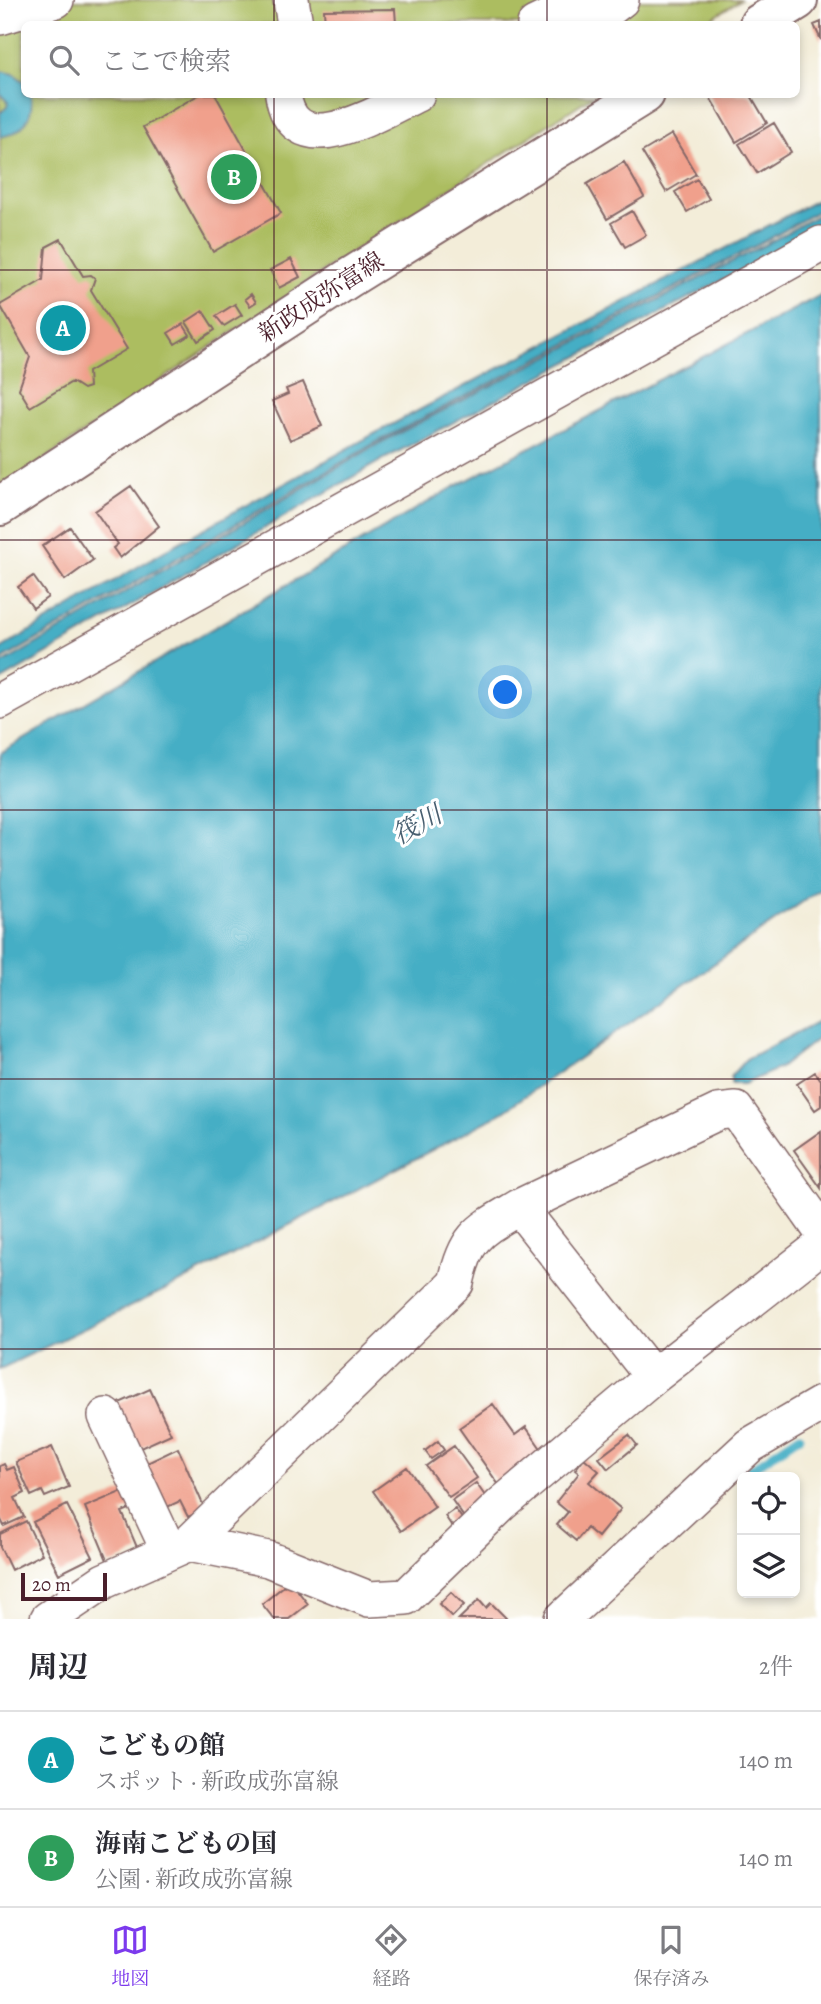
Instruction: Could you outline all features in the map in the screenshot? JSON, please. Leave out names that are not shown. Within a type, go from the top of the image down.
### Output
[{"type":"main road","points":[[764,21],[798,0]]},
{"type":"main road","name":"新政成弥富線","points":[[0,506],[349,278],[639,98]]},
{"type":"street","points":[[291,0],[294,21]]},
{"type":"street","points":[[541,21],[585,0]]},
{"type":"street","points":[[583,21],[608,10],[621,0]]},
{"type":"street","points":[[0,17],[47,1]]},
{"type":"street","points":[[284,98],[287,113],[300,126],[317,133],[333,132],[408,98]]},
{"type":"street","points":[[0,701],[821,244]]},
{"type":"street","points":[[65,1614],[104,1581],[179,1547],[456,1283],[466,1245],[490,1224],[519,1207],[718,1112],[736,1110],[821,1230]]},
{"type":"street","points":[[519,1207],[653,1377]]},
{"type":"street","points":[[179,1547],[268,1559],[369,1599],[406,1597],[502,1504],[653,1377],[821,1246]]},
{"type":"street","points":[[562,1619],[749,1446],[821,1404]]},
{"type":"street","points":[[106,1416],[179,1547]]},
{"type":"green space","points":[[0,0],[740,0],[707,21],[21,21],[21,98],[589,98],[341,259],[0,489]]},
{"type":"water","points":[[1,71],[14,74],[21,80],[21,98],[31,98],[31,111],[21,128],[0,137],[0,113],[7,107],[8,102],[0,94]]},
{"type":"water","points":[[821,198],[821,209],[771,238],[379,441],[0,661],[0,649],[171,547],[374,434]]},
{"type":"water","points":[[821,213],[821,228],[384,459],[0,681],[0,665],[380,443],[772,241]]},
{"type":"water","name":"筏川","points":[[821,295],[821,889],[495,1117],[175,1285],[0,1369],[0,753],[452,488]]},
{"type":"water","points":[[821,1020],[821,1036],[780,1068],[744,1084],[731,1084],[731,1076],[746,1059]]},
{"type":"building","points":[[395,9],[396,21],[325,21],[324,10]]},
{"type":"building","points":[[821,22],[821,40],[814,25]]},
{"type":"building","points":[[193,98],[217,98],[281,213],[213,252],[143,127]]},
{"type":"building","points":[[710,98],[752,98],[767,123],[736,142]]},
{"type":"building","points":[[774,123],[791,152],[757,173],[739,144]]},
{"type":"building","points":[[672,134],[696,174],[666,192],[642,152]]},
{"type":"building","points":[[624,162],[644,197],[607,219],[587,184]]},
{"type":"building","points":[[697,179],[709,199],[687,212],[675,192]]},
{"type":"building","points":[[632,211],[646,235],[625,247],[611,223]]},
{"type":"building","points":[[61,239],[83,276],[91,275],[95,278],[91,290],[127,349],[88,372],[89,387],[83,389],[72,382],[30,407],[19,389],[30,357],[0,305],[43,280],[46,247]]},
{"type":"building","points":[[291,259],[300,277],[279,288],[270,270]]},
{"type":"building","points":[[251,294],[256,302],[250,306],[245,299]]},
{"type":"building","points":[[235,304],[242,315],[224,326],[216,316]]},
{"type":"building","points":[[203,311],[215,330],[198,341],[186,322]]},
{"type":"building","points":[[183,324],[190,335],[175,344],[168,333]]},
{"type":"building","points":[[303,382],[322,426],[290,440],[272,401],[288,394],[286,389]]},
{"type":"building","points":[[131,486],[159,526],[120,558],[113,548],[118,544],[95,511]]},
{"type":"building","points":[[70,527],[93,560],[65,580],[42,546]]},
{"type":"building","points":[[33,576],[48,597],[33,608],[18,587]]},
{"type":"building","points":[[815,1072],[821,1080],[821,1106],[815,1110],[797,1084]]},
{"type":"building","points":[[821,1131],[821,1188],[794,1150]]},
{"type":"building","points":[[150,1389],[171,1434],[136,1450],[115,1405]]},
{"type":"building","points":[[493,1404],[515,1435],[526,1427],[544,1453],[499,1485],[459,1428]]},
{"type":"building","points":[[629,1435],[637,1445],[608,1469],[599,1458]]},
{"type":"building","points":[[438,1441],[444,1450],[431,1459],[425,1451]]},
{"type":"building","points":[[454,1446],[477,1478],[449,1497],[426,1466]]},
{"type":"building","points":[[52,1447],[69,1487],[45,1497],[42,1491],[31,1496],[16,1462]]},
{"type":"building","points":[[178,1448],[205,1509],[188,1517],[180,1501],[165,1508],[145,1464]]},
{"type":"building","points":[[584,1458],[599,1471],[589,1482],[621,1509],[598,1537],[587,1528],[576,1541],[557,1525],[568,1512],[556,1502],[579,1473],[575,1470]]},
{"type":"building","points":[[4,1464],[7,1470],[14,1467],[25,1493],[15,1498],[24,1517],[4,1526],[0,1518],[0,1466]]},
{"type":"building","points":[[407,1467],[435,1507],[401,1531],[373,1491]]},
{"type":"building","points":[[476,1483],[492,1506],[468,1523],[452,1500]]},
{"type":"building","points":[[130,1488],[137,1506],[122,1512],[139,1552],[109,1565],[85,1507]]},
{"type":"building","points":[[67,1505],[93,1557],[59,1574],[33,1522]]},
{"type":"building","points":[[455,1509],[466,1524],[455,1531],[445,1516]]},
{"type":"building","points":[[26,1521],[42,1554],[11,1570],[0,1547],[0,1534]]},
{"type":"building","points":[[290,1581],[308,1604],[289,1619],[274,1619],[262,1604]]},
{"type":"building","points":[[451,1592],[464,1605],[452,1617],[439,1604]]},
{"type":"building","points":[[479,1600],[486,1608],[491,1603],[507,1619],[459,1619]]},
{"type":"waterway","points":[[746,1472],[800,1436]]},
{"type":"place","name":"海南こどもの国","points":[[234,177]]},
{"type":"place","name":"こどもの館","points":[[63,328]]}]
